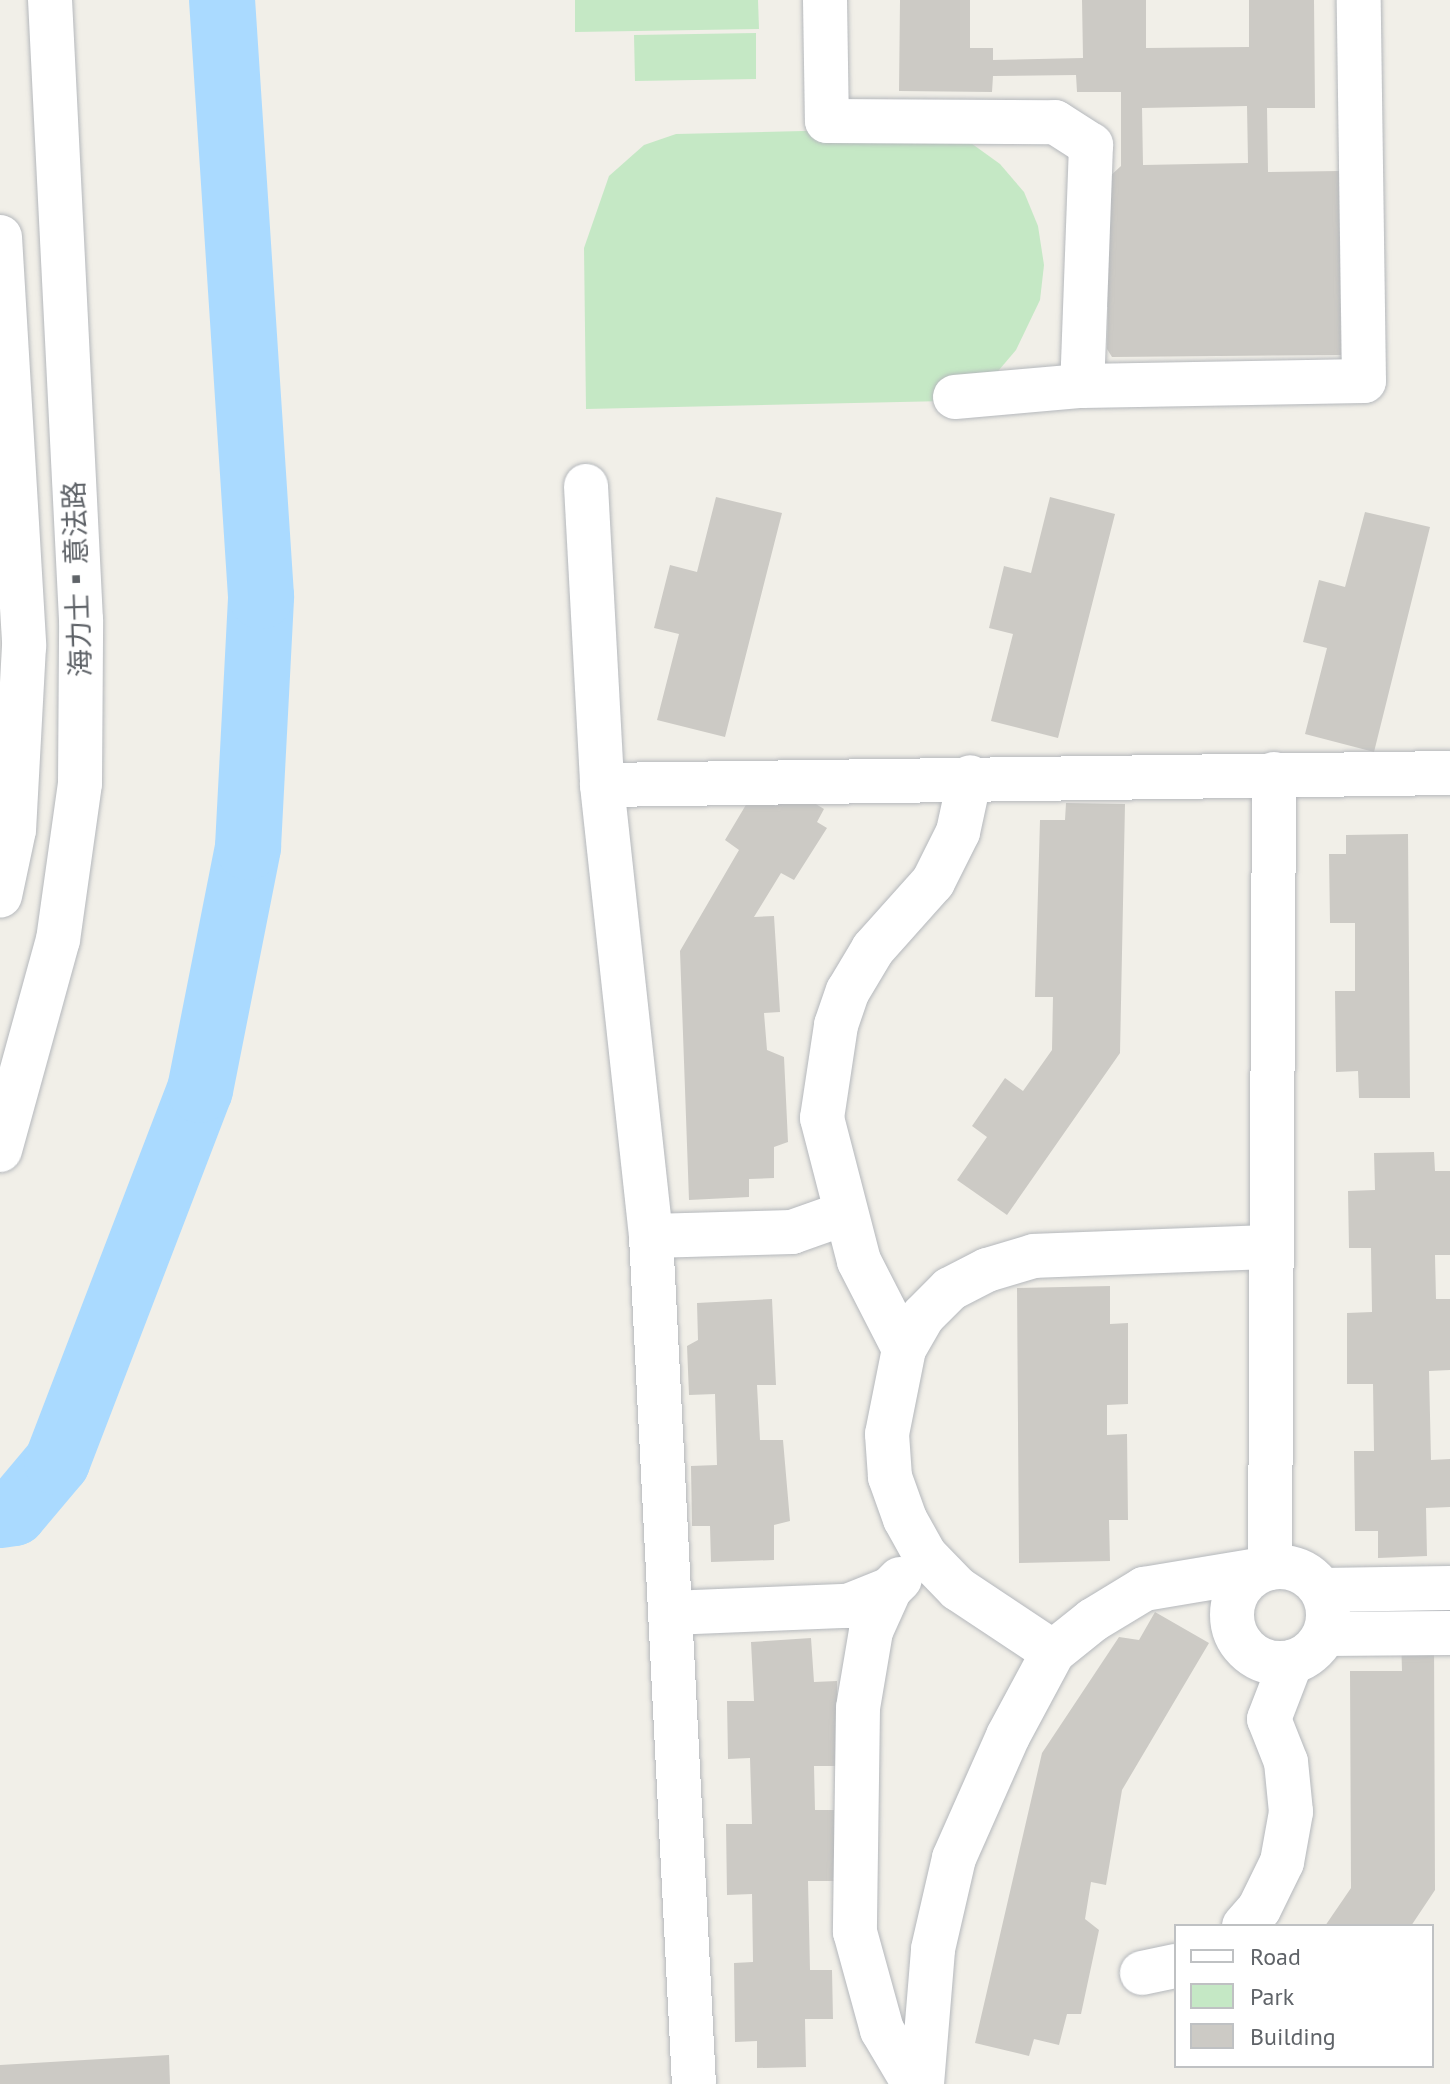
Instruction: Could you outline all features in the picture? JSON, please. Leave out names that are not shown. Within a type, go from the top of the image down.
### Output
[{"type":"street","name":"海力士▪意法路","points":[[0,1150],[58,940],[80,783],[81,620],[50,0]]},
{"type":"street","points":[[825,0],[827,121],[1055,122],[1091,145],[1082,386]]},
{"type":"street","points":[[955,397],[1082,386],[1364,381],[1359,0]]},
{"type":"street","points":[[0,237],[24,646],[14,830],[0,896]]},
{"type":"street","points":[[586,486],[602,785],[651,1236],[694,2084]]},
{"type":"street","points":[[602,785],[970,777],[1450,773]]},
{"type":"street","points":[[1270,1568],[1274,774]]},
{"type":"street","points":[[904,1349],[859,1261],[822,1118],[836,1025],[848,991],[873,949],[933,882],[958,832],[970,777]]},
{"type":"street","points":[[651,1236],[792,1232],[846,1213]]},
{"type":"street","points":[[1053,1652],[958,1589],[925,1555],[890,1477],[887,1434],[904,1349],[923,1316],[950,1289],[987,1270],[1034,1256],[1272,1247]]},
{"type":"street","points":[[914,2084],[882,2030],[855,1932],[858,1708],[871,1631],[890,1589],[925,1555]]},
{"type":"street","points":[[922,2084],[933,1949],[954,1858],[1053,1652],[1093,1620],[1144,1589],[1270,1568],[1299,1570],[1322,1590],[1329,1619],[1325,1634],[1305,1657],[1274,1663],[1252,1653],[1236,1634],[1232,1618],[1242,1586],[1270,1568]]},
{"type":"street","points":[[1322,1590],[1450,1588]]},
{"type":"street","points":[[670,1613],[848,1606],[890,1589]]},
{"type":"street","points":[[1325,1634],[1450,1633]]},
{"type":"street","points":[[1246,1924],[1259,1909],[1282,1862],[1291,1812],[1286,1762],[1269,1719],[1291,1662]]},
{"type":"green space","points":[[575,0],[758,0],[759,29],[575,32]]},
{"type":"green space","points":[[756,33],[756,79],[635,81],[634,35]]},
{"type":"green space","points":[[929,128],[964,138],[1000,164],[1024,192],[1038,226],[1044,265],[1040,300],[1016,350],[988,383],[946,401],[586,409],[584,248],[609,176],[644,145],[676,134]]},
{"type":"building","points":[[900,0],[970,0],[970,48],[993,48],[993,60],[1083,58],[1082,0],[1146,0],[1146,48],[1249,47],[1249,0],[1314,0],[1315,108],[1267,108],[1268,172],[1339,171],[1341,355],[1112,357],[1107,349],[1108,307],[1097,307],[1108,178],[1121,166],[1121,92],[1077,92],[1076,75],[993,76],[992,92],[899,91]],"holes":[[[1247,106],[1248,163],[1143,165],[1142,108]]]},
{"type":"building","points":[[716,497],[782,513],[725,737],[657,720],[679,634],[654,628],[670,565],[697,572]]},
{"type":"building","points":[[1050,497],[1115,514],[1058,738],[991,721],[1013,634],[989,628],[1004,566],[1031,573]]},
{"type":"building","points":[[1365,512],[1430,527],[1374,752],[1305,734],[1327,648],[1303,642],[1319,580],[1345,587]]},
{"type":"building","points":[[788,787],[824,809],[817,822],[827,828],[794,880],[781,873],[754,917],[774,916],[780,1012],[764,1013],[767,1050],[784,1057],[788,1142],[774,1147],[774,1178],[749,1179],[749,1197],[689,1200],[680,951],[739,850],[725,840],[753,793],[776,806]]},
{"type":"building","points":[[1066,803],[1125,804],[1120,1053],[1007,1215],[957,1180],[987,1137],[972,1126],[1005,1078],[1023,1091],[1052,1050],[1053,997],[1035,997],[1040,820],[1065,820]]},
{"type":"building","points":[[1408,834],[1410,1098],[1359,1098],[1358,1071],[1336,1072],[1335,991],[1355,991],[1355,923],[1330,923],[1329,854],[1346,854],[1346,835]]},
{"type":"building","points":[[1434,1152],[1435,1171],[1450,1171],[1450,1255],[1435,1255],[1436,1299],[1450,1299],[1450,1370],[1429,1371],[1431,1460],[1450,1459],[1450,1507],[1426,1508],[1427,1556],[1378,1558],[1378,1531],[1355,1531],[1354,1451],[1374,1451],[1373,1384],[1347,1384],[1347,1313],[1372,1312],[1371,1248],[1349,1248],[1348,1191],[1375,1190],[1374,1153]]},
{"type":"building","points":[[1110,1286],[1110,1324],[1128,1323],[1128,1404],[1107,1405],[1107,1435],[1127,1434],[1128,1520],[1109,1520],[1110,1561],[1019,1563],[1017,1288]]},
{"type":"building","points":[[772,1299],[776,1385],[757,1385],[760,1440],[783,1440],[790,1521],[774,1525],[774,1560],[711,1562],[710,1526],[692,1526],[691,1466],[717,1465],[715,1394],[689,1395],[687,1346],[698,1340],[697,1303]]},
{"type":"building","points":[[1155,1612],[1209,1643],[1122,1790],[1106,1885],[1091,1882],[1085,1919],[1099,1930],[1081,2014],[1067,2014],[1059,2045],[1034,2039],[1029,2056],[975,2043],[1042,1753],[1119,1637],[1139,1640]]},
{"type":"building","points":[[1401,1637],[1434,1637],[1435,1890],[1412,1924],[1326,1924],[1351,1888],[1350,1671],[1402,1671]]},
{"type":"building","points":[[811,1638],[814,1682],[837,1681],[838,1766],[814,1766],[815,1810],[834,1810],[835,1881],[808,1881],[810,1970],[832,1970],[833,2019],[805,2019],[806,2067],[757,2068],[757,2041],[735,2042],[734,1963],[753,1962],[752,1894],[727,1895],[726,1824],[752,1824],[750,1758],[728,1759],[727,1701],[754,1701],[751,1642]]},
{"type":"building","points":[[169,2055],[170,2084],[0,2084],[0,2065]]},
{"type":"waterway","points":[[0,1515],[14,1513],[57,1462],[200,1090],[248,847],[261,596],[222,0]]}]
